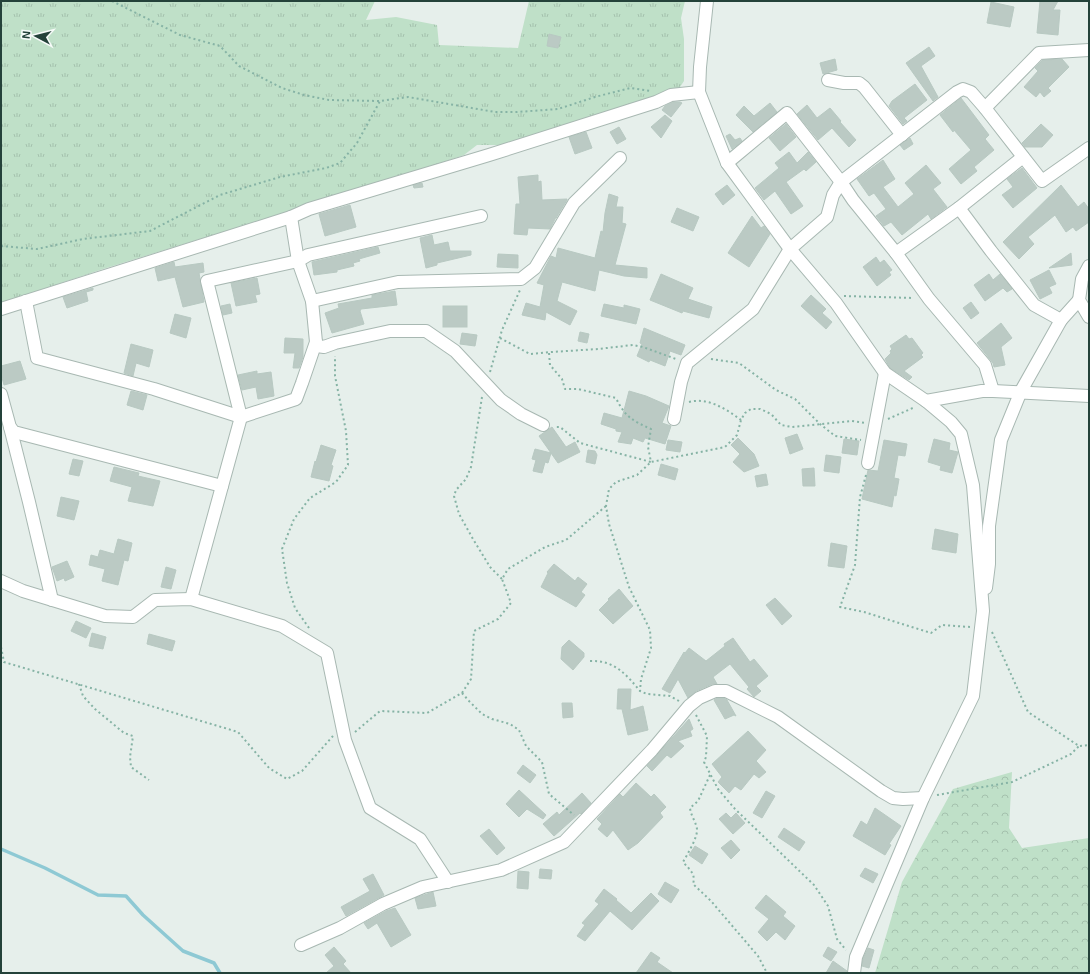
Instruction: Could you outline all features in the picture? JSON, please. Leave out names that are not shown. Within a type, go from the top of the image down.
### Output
[{"type":"street","points":[[707,1],[700,66],[699,92],[727,163],[790,249],[830,296],[885,373],[926,401],[951,422],[961,434],[973,485],[983,611]]},
{"type":"street","points":[[985,108],[1039,53],[1089,50]]},
{"type":"street","points":[[828,80],[844,83],[859,83],[864,87],[902,135]]},
{"type":"street","points":[[674,418],[681,382],[687,363],[754,309],[790,249],[827,217],[833,195],[841,182],[956,92],[963,89],[971,92],[1042,181],[1089,148]]},
{"type":"street","points":[[1,309],[290,217],[309,209],[489,155],[656,102],[671,95],[699,92]]},
{"type":"street","points":[[727,163],[787,113],[841,182],[853,200],[896,253],[929,299],[985,365],[993,391]]},
{"type":"street","points":[[312,301],[398,282],[521,279],[535,268],[574,203],[620,158]]},
{"type":"street","points":[[896,253],[959,208],[1023,158]]},
{"type":"street","points":[[959,208],[1034,305],[1061,320]]},
{"type":"street","points":[[191,598],[241,417],[207,281],[298,261],[308,255],[481,216]]},
{"type":"street","points":[[26,301],[37,358],[154,389],[241,417],[296,399],[316,342],[312,301],[298,261],[290,217]]},
{"type":"street","points":[[854,973],[856,957],[923,798],[973,696],[989,564],[989,526],[1001,440],[1020,392],[1061,320],[1079,300],[1082,279],[1089,266]]},
{"type":"street","points":[[1079,300],[1089,317]]},
{"type":"street","points":[[316,342],[317,346],[320,347],[390,331],[426,331],[455,351],[501,400],[521,414],[543,425]]},
{"type":"street","points":[[868,463],[885,373]]},
{"type":"street","points":[[926,401],[982,391],[1089,396]]},
{"type":"street","points":[[1,394],[52,600]]},
{"type":"street","points":[[10,427],[14,432],[222,486]]},
{"type":"street","points":[[1,581],[52,600],[104,616],[133,617],[155,600],[191,598],[282,626],[327,653],[345,740],[370,808],[420,839],[448,882]]},
{"type":"street","points":[[301,945],[340,928],[384,904],[423,887],[500,870],[564,842],[652,750],[689,706],[698,698],[715,691],[726,691],[778,717],[893,798],[923,798]]},
{"type":"path","points":[[112,1],[180,35],[220,46],[239,66],[282,88],[304,95],[329,100],[380,101],[408,97],[495,112],[517,112],[558,109],[630,88],[652,91]]},
{"type":"path","points":[[1,246],[37,249],[83,239],[150,231],[220,195],[280,177],[326,168],[340,163],[357,143],[380,101]]},
{"type":"path","points":[[502,579],[490,567],[473,539],[459,514],[454,496],[456,490],[466,479],[471,467],[482,396],[502,330],[520,290],[521,279]]},
{"type":"path","points":[[830,296],[929,299]]},
{"type":"path","points":[[313,634],[294,608],[287,583],[282,549],[294,519],[310,498],[336,482],[348,465],[346,431],[335,376],[335,343]]},
{"type":"path","points":[[548,352],[550,365],[562,379],[565,389],[578,389],[616,398],[624,411],[634,421],[651,429],[648,447],[651,462]]},
{"type":"path","points":[[676,405],[695,400],[703,400],[724,408],[741,420]]},
{"type":"path","points":[[543,425],[560,427],[580,443],[651,462],[725,446],[737,435],[741,420],[745,413],[751,409],[760,409],[772,415],[781,426],[792,427],[852,421],[876,424],[910,410],[926,401]]},
{"type":"path","points":[[640,691],[641,679],[651,648],[650,630],[629,587],[609,524],[606,506],[609,489],[616,482],[637,474],[651,462]]},
{"type":"path","points":[[868,463],[860,497],[855,565],[840,607],[864,612],[931,633],[942,625],[981,628]]},
{"type":"path","points":[[983,611],[1028,712],[1079,746]]},
{"type":"path","points":[[590,660],[605,661],[612,665],[627,675],[640,691],[647,694],[670,696],[689,706],[707,736],[704,762],[718,789],[734,809],[814,885],[828,906],[837,939],[846,950],[856,957]]},
{"type":"path","points":[[79,684],[83,696],[95,709],[124,733],[133,736],[130,757],[131,767],[149,780]]},
{"type":"path","points":[[462,692],[482,714],[492,719],[510,724],[519,730],[526,746],[542,762],[549,794],[582,823]]},
{"type":"path","points":[[923,798],[1012,782],[1071,754],[1079,746],[1089,745]]},
{"type":"path","points":[[710,775],[698,801],[690,808],[691,815],[697,828],[697,834],[683,862],[694,875],[695,878],[693,884],[695,888],[711,901],[758,956],[766,973]]},
{"type":"green space","points":[[1,1],[375,1],[366,20],[396,17],[437,25],[439,45],[518,48],[529,1],[685,1],[681,18],[684,39],[684,81],[676,93],[503,145],[477,145],[464,155],[384,182],[103,269],[1,303]]},
{"type":"green space","points":[[1012,772],[1009,828],[1022,848],[1089,838],[1089,973],[875,973],[902,882],[953,789]]},
{"type":"building","points":[[1040,1],[1058,1],[1053,10],[1060,10],[1058,35],[1037,33]]},
{"type":"building","points":[[991,2],[1014,7],[1010,27],[987,23]]},
{"type":"building","points":[[549,34],[561,37],[558,48],[547,46]]},
{"type":"building","points":[[929,47],[935,56],[921,66],[938,97],[933,101],[906,63]]},
{"type":"building","points":[[835,59],[837,70],[823,74],[820,63]]},
{"type":"building","points":[[1062,59],[1069,67],[1048,88],[1051,91],[1044,97],[1040,92],[1036,97],[1024,87],[1038,71],[1035,68],[1043,60]]},
{"type":"building","points":[[915,84],[927,100],[904,118],[907,121],[903,124],[889,106],[892,101]]},
{"type":"building","points":[[961,98],[989,135],[985,139],[994,150],[974,167],[977,171],[961,184],[949,169],[971,150],[954,130],[953,132],[940,115]]},
{"type":"building","points":[[673,102],[682,103],[671,117],[662,110],[665,106]]},
{"type":"building","points":[[770,103],[777,112],[753,132],[736,115],[744,106],[754,116]]},
{"type":"building","points":[[807,105],[817,118],[830,108],[856,140],[849,147],[832,128],[818,140],[797,114]]},
{"type":"building","points":[[665,115],[672,121],[661,138],[651,127]]},
{"type":"building","points":[[786,124],[796,137],[780,151],[769,138]]},
{"type":"building","points":[[1041,124],[1053,135],[1042,147],[1025,147],[1022,143]]},
{"type":"building","points":[[619,127],[626,139],[617,144],[610,132]]},
{"type":"building","points":[[586,132],[592,148],[575,154],[569,137]]},
{"type":"building","points":[[730,134],[735,140],[740,138],[742,141],[732,149],[726,136]]},
{"type":"building","points":[[910,138],[913,144],[904,150],[900,145]]},
{"type":"building","points":[[789,152],[797,163],[808,152],[816,162],[806,171],[804,169],[786,182],[803,206],[791,214],[775,191],[764,200],[755,188],[779,168],[775,163]]},
{"type":"building","points":[[883,160],[895,179],[883,187],[898,207],[914,194],[905,183],[926,165],[941,183],[933,189],[947,207],[931,219],[928,214],[902,235],[891,222],[884,226],[876,216],[886,209],[874,193],[869,196],[857,179]]},
{"type":"building","points":[[1022,168],[1037,188],[1013,208],[1002,195],[1013,187],[1007,179]]},
{"type":"building","points":[[538,175],[538,182],[541,181],[542,200],[567,200],[550,229],[528,228],[527,235],[514,234],[516,204],[520,204],[518,177]]},
{"type":"building","points":[[422,183],[423,187],[414,188],[413,185]]},
{"type":"building","points":[[727,185],[735,195],[723,205],[715,194]]},
{"type":"building","points":[[1061,185],[1078,207],[1084,202],[1089,209],[1089,222],[1076,231],[1073,227],[1066,232],[1055,215],[1028,237],[1034,244],[1019,259],[1003,242]]},
{"type":"building","points":[[609,194],[618,197],[616,207],[623,207],[622,223],[626,224],[615,265],[647,268],[647,278],[624,276],[599,270],[595,291],[562,282],[557,301],[577,311],[570,325],[546,312],[545,320],[522,315],[526,303],[540,307],[544,285],[537,283],[551,256],[556,258],[558,248],[595,258],[601,231],[603,232]]},
{"type":"building","points":[[350,205],[356,227],[325,236],[319,214]]},
{"type":"building","points":[[677,208],[699,217],[693,231],[671,222]]},
{"type":"building","points":[[752,216],[761,228],[764,226],[770,234],[749,267],[728,253]]},
{"type":"building","points":[[432,235],[434,245],[448,242],[450,251],[471,251],[471,255],[437,263],[437,265],[426,268],[420,238]]},
{"type":"building","points":[[378,247],[380,253],[359,259],[360,261],[353,263],[354,266],[337,270],[337,272],[314,275],[312,262]]},
{"type":"building","points":[[1071,253],[1072,265],[1049,268]]},
{"type":"building","points":[[498,254],[518,255],[518,268],[497,267]]},
{"type":"building","points":[[876,257],[880,263],[884,260],[892,270],[889,272],[891,275],[877,286],[863,267]]},
{"type":"building","points":[[174,262],[175,267],[203,263],[204,272],[199,273],[204,302],[183,307],[175,277],[158,281],[155,268]]},
{"type":"building","points":[[1049,270],[1056,284],[1049,287],[1052,293],[1040,299],[1030,280]]},
{"type":"building","points":[[661,274],[693,288],[688,299],[712,307],[709,318],[683,311],[682,313],[650,300]]},
{"type":"building","points":[[989,274],[993,280],[1000,274],[1012,289],[1007,292],[1003,288],[985,301],[974,285]]},
{"type":"building","points":[[257,278],[260,294],[255,295],[257,302],[236,306],[231,283]]},
{"type":"building","points":[[93,288],[93,290],[86,292],[88,301],[67,308],[63,297]]},
{"type":"building","points":[[395,291],[397,305],[361,309],[360,311],[364,324],[332,333],[325,313],[339,308],[338,304],[372,298],[372,295]]},
{"type":"building","points":[[811,295],[826,309],[822,313],[832,322],[826,329],[801,306]]},
{"type":"building","points":[[971,302],[979,313],[971,319],[963,308]]},
{"type":"building","points":[[230,304],[232,313],[223,315],[221,306]]},
{"type":"building","points":[[604,304],[624,308],[624,305],[640,309],[636,324],[601,316]]},
{"type":"building","points":[[443,306],[467,306],[467,327],[443,327]]},
{"type":"building","points":[[175,314],[191,318],[186,338],[170,333]]},
{"type":"building","points":[[1001,323],[1012,338],[1001,347],[1005,365],[994,367],[993,363],[977,343]]},
{"type":"building","points":[[644,328],[685,345],[681,355],[670,351],[665,366],[650,360],[649,362],[637,356],[642,344],[640,343]]},
{"type":"building","points":[[580,332],[589,334],[587,343],[578,341]]},
{"type":"building","points":[[462,333],[477,335],[475,346],[460,344]]},
{"type":"building","points":[[906,335],[909,339],[912,338],[923,353],[921,355],[923,357],[904,371],[912,377],[909,380],[890,368],[885,359],[891,353],[890,351],[892,349],[890,346]]},
{"type":"building","points":[[285,338],[303,339],[303,357],[299,368],[293,368],[295,353],[284,353]]},
{"type":"building","points":[[131,344],[153,350],[149,367],[136,363],[133,376],[124,373]]},
{"type":"building","points":[[20,361],[26,379],[4,385],[1,374],[1,366]]},
{"type":"building","points":[[257,371],[257,374],[271,372],[274,396],[258,399],[256,387],[242,390],[238,375]]},
{"type":"building","points":[[131,391],[147,395],[143,410],[127,405]]},
{"type":"building","points":[[629,391],[646,396],[669,406],[662,423],[671,426],[665,444],[645,438],[643,442],[633,438],[631,444],[618,442],[622,432],[616,431],[616,429],[601,424],[604,413],[622,418]]},
{"type":"building","points":[[552,427],[566,447],[575,442],[580,452],[558,463],[539,436]]},
{"type":"building","points":[[797,434],[803,449],[790,454],[785,438]]},
{"type":"building","points":[[738,438],[754,454],[759,466],[744,472],[733,462],[740,454],[731,445]]},
{"type":"building","points":[[844,439],[859,441],[857,455],[842,453]]},
{"type":"building","points":[[934,439],[950,443],[949,450],[958,452],[952,473],[940,470],[941,466],[928,462]]},
{"type":"building","points":[[668,440],[682,442],[680,452],[666,450]]},
{"type":"building","points":[[884,440],[907,444],[905,456],[898,455],[894,478],[899,479],[896,496],[894,495],[892,507],[862,499],[868,470],[878,471]]},
{"type":"building","points":[[321,445],[336,450],[331,465],[333,466],[329,481],[311,477]]},
{"type":"building","points":[[535,449],[551,453],[548,463],[545,462],[542,473],[533,471],[536,460],[532,459]]},
{"type":"building","points":[[588,450],[595,451],[597,455],[595,464],[586,462]]},
{"type":"building","points":[[826,455],[841,457],[839,473],[824,471]]},
{"type":"building","points":[[73,459],[83,461],[79,476],[69,474]]},
{"type":"building","points":[[661,464],[678,469],[675,480],[658,475]]},
{"type":"building","points":[[114,467],[139,473],[138,476],[160,481],[153,506],[128,501],[132,487],[110,481]]},
{"type":"building","points":[[814,468],[815,486],[803,486],[802,469]]},
{"type":"building","points":[[766,474],[768,485],[757,487],[755,476]]},
{"type":"building","points":[[61,497],[79,501],[74,520],[57,516]]},
{"type":"building","points":[[935,529],[958,534],[956,553],[932,549]]},
{"type":"building","points":[[118,539],[132,543],[128,561],[124,560],[118,585],[102,581],[105,569],[89,565],[91,555],[98,557],[100,550],[114,554]]},
{"type":"building","points":[[831,543],[847,546],[844,568],[828,566]]},
{"type":"building","points":[[67,561],[74,577],[65,581],[64,578],[57,581],[52,567]]},
{"type":"building","points":[[554,564],[575,581],[578,577],[587,584],[581,592],[585,595],[576,607],[541,587],[548,573],[547,572]]},
{"type":"building","points":[[166,567],[176,570],[171,589],[161,587]]},
{"type":"building","points":[[619,589],[633,606],[613,624],[599,610]]},
{"type":"building","points":[[775,598],[792,616],[782,625],[766,605]]},
{"type":"building","points":[[76,621],[91,628],[86,638],[71,631]]},
{"type":"building","points":[[92,633],[106,637],[103,649],[89,646]]},
{"type":"building","points":[[149,634],[175,641],[172,651],[147,644]]},
{"type":"building","points":[[733,638],[750,662],[754,659],[768,676],[756,686],[761,691],[754,697],[747,689],[749,687],[730,664],[713,677],[717,684],[712,684],[696,691],[688,698],[678,679],[670,693],[662,689],[684,652],[685,653],[689,648],[706,661],[725,646],[724,644]]},
{"type":"building","points":[[569,640],[584,653],[584,657],[573,670],[561,659],[562,647]]},
{"type":"building","points":[[618,689],[631,689],[630,710],[643,706],[648,730],[628,735],[622,709],[617,709]]},
{"type":"building","points":[[717,698],[724,698],[727,700],[736,716],[734,715],[725,719],[714,700]]},
{"type":"building","points":[[562,703],[572,703],[573,717],[563,718]]},
{"type":"building","points":[[689,719],[693,729],[690,731],[692,736],[678,741],[684,746],[671,758],[667,755],[652,771],[647,766]]},
{"type":"building","points":[[748,731],[766,750],[756,761],[766,772],[759,778],[754,774],[741,790],[735,786],[729,793],[718,782],[722,777],[712,764]]},
{"type":"building","points":[[523,765],[536,775],[530,783],[517,773]]},
{"type":"building","points":[[636,783],[651,797],[654,794],[666,807],[660,813],[663,817],[638,843],[628,850],[613,830],[607,837],[598,829],[602,824],[597,819],[620,794],[623,797]]},
{"type":"building","points":[[519,790],[546,815],[543,819],[527,809],[519,817],[506,804]]},
{"type":"building","points":[[766,791],[775,796],[762,818],[753,813]]},
{"type":"building","points":[[582,793],[591,803],[581,814],[580,813],[554,836],[543,824],[557,812],[559,815]]},
{"type":"building","points":[[875,808],[901,826],[889,844],[891,845],[885,855],[853,836],[861,821],[867,825]]},
{"type":"building","points":[[726,813],[731,818],[736,813],[745,823],[733,834],[719,819]]},
{"type":"building","points":[[784,828],[805,842],[799,851],[778,837]]},
{"type":"building","points":[[489,829],[505,848],[497,855],[480,836]]},
{"type":"building","points":[[731,840],[740,850],[731,859],[721,848]]},
{"type":"building","points":[[695,846],[708,854],[702,864],[689,855]]},
{"type":"building","points":[[865,868],[878,874],[873,883],[860,876]]},
{"type":"building","points":[[540,869],[552,870],[551,879],[539,878]]},
{"type":"building","points":[[518,871],[529,872],[528,889],[517,888]]},
{"type":"building","points":[[373,874],[384,895],[346,916],[341,907],[370,891],[363,879]]},
{"type":"building","points":[[665,882],[679,890],[671,903],[658,894]]},
{"type":"building","points":[[604,889],[631,913],[651,893],[659,901],[632,930],[610,911],[585,941],[577,936],[585,925],[582,923],[599,904],[595,901]]},
{"type":"building","points":[[433,892],[436,906],[418,909],[415,898]]},
{"type":"building","points":[[766,895],[786,912],[783,916],[795,926],[785,940],[776,932],[767,941],[758,932],[769,919],[755,908]]},
{"type":"building","points":[[395,908],[411,935],[391,947],[377,923],[368,929],[364,923],[386,911]]},
{"type":"building","points":[[334,947],[346,961],[343,964],[351,973],[326,973],[334,966],[325,955]]},
{"type":"building","points":[[828,947],[837,952],[831,961],[823,956]]},
{"type":"building","points":[[868,948],[874,950],[869,968],[862,966],[863,959]]},
{"type":"building","points":[[651,952],[660,958],[657,962],[673,973],[636,973]]},
{"type":"building","points":[[833,961],[847,971],[847,973],[826,973]]},
{"type":"waterway","points":[[1,849],[45,868],[98,895],[126,896],[143,915],[183,951],[214,963],[220,973]]}]
